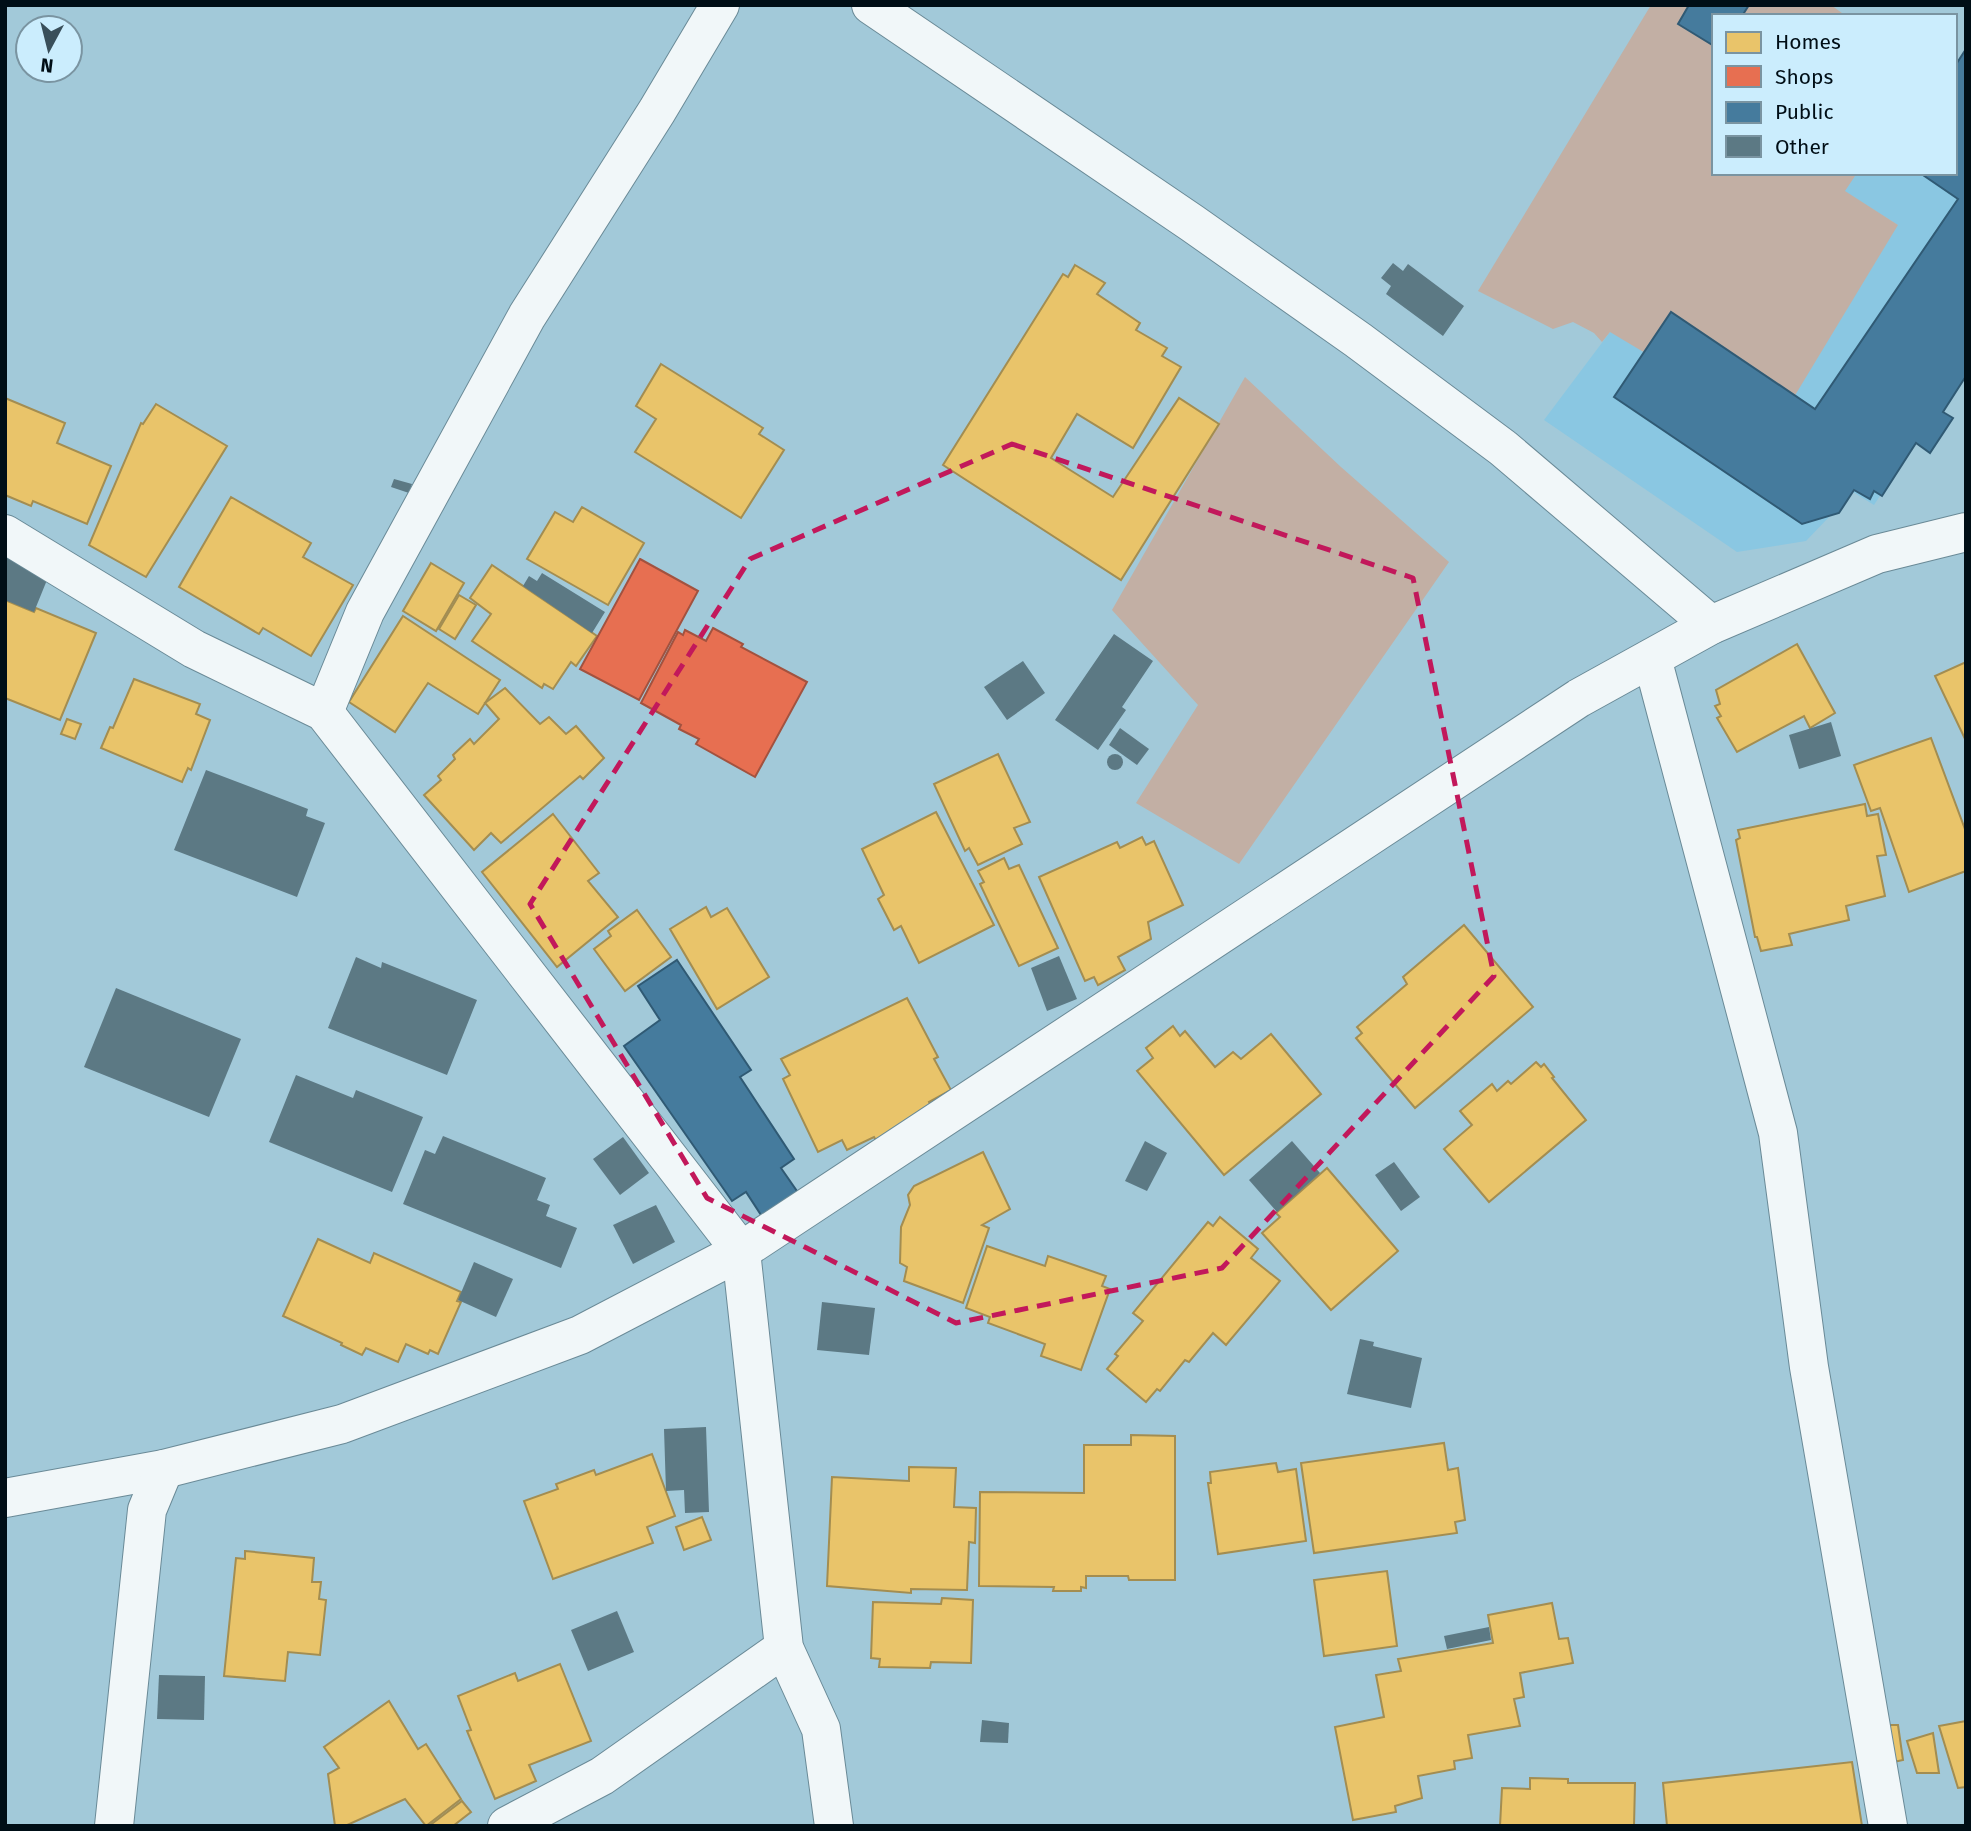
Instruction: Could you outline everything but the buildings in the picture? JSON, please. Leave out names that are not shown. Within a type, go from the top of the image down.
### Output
[{"type":"street","points":[[324,712],[365,612],[520,328],[657,111],[720,5]]},
{"type":"street","points":[[871,5],[1192,223],[1358,340],[1503,448],[1711,625]]},
{"type":"street","points":[[5,1497],[164,1469],[342,1424],[580,1335],[741,1251],[1579,698],[1711,625],[1877,554],[1966,532]]},
{"type":"street","points":[[5,534],[194,649],[324,712],[741,1251],[784,1648],[821,1729],[834,1826]]},
{"type":"street","points":[[1652,658],[1778,1133],[1809,1367],[1888,1826]]},
{"type":"street","points":[[114,1826],[147,1510],[164,1469]]},
{"type":"street","points":[[507,1826],[602,1776],[784,1648]]},
{"type":"highlighted area","points":[[1012,444],[1413,578],[1494,976],[1222,1268],[956,1323],[707,1198],[530,904],[750,559]]},
{"type":"shaded area","points":[[1651,5],[1831,5],[1843,14],[1712,14],[1712,175],[1856,175],[1845,191],[1898,225],[1774,430],[1610,332],[1602,342],[1594,333],[1573,322],[1553,329],[1478,291]]},
{"type":"shaded area","points":[[1957,137],[1966,363],[1874,505],[1853,492],[1806,541],[1737,552],[1544,420],[1610,332],[1898,225],[1844,191],[1856,175],[1957,175]]},
{"type":"shaded area","points":[[1245,377],[1341,467],[1449,562],[1239,864],[1136,803],[1198,705],[1112,610]]}]
